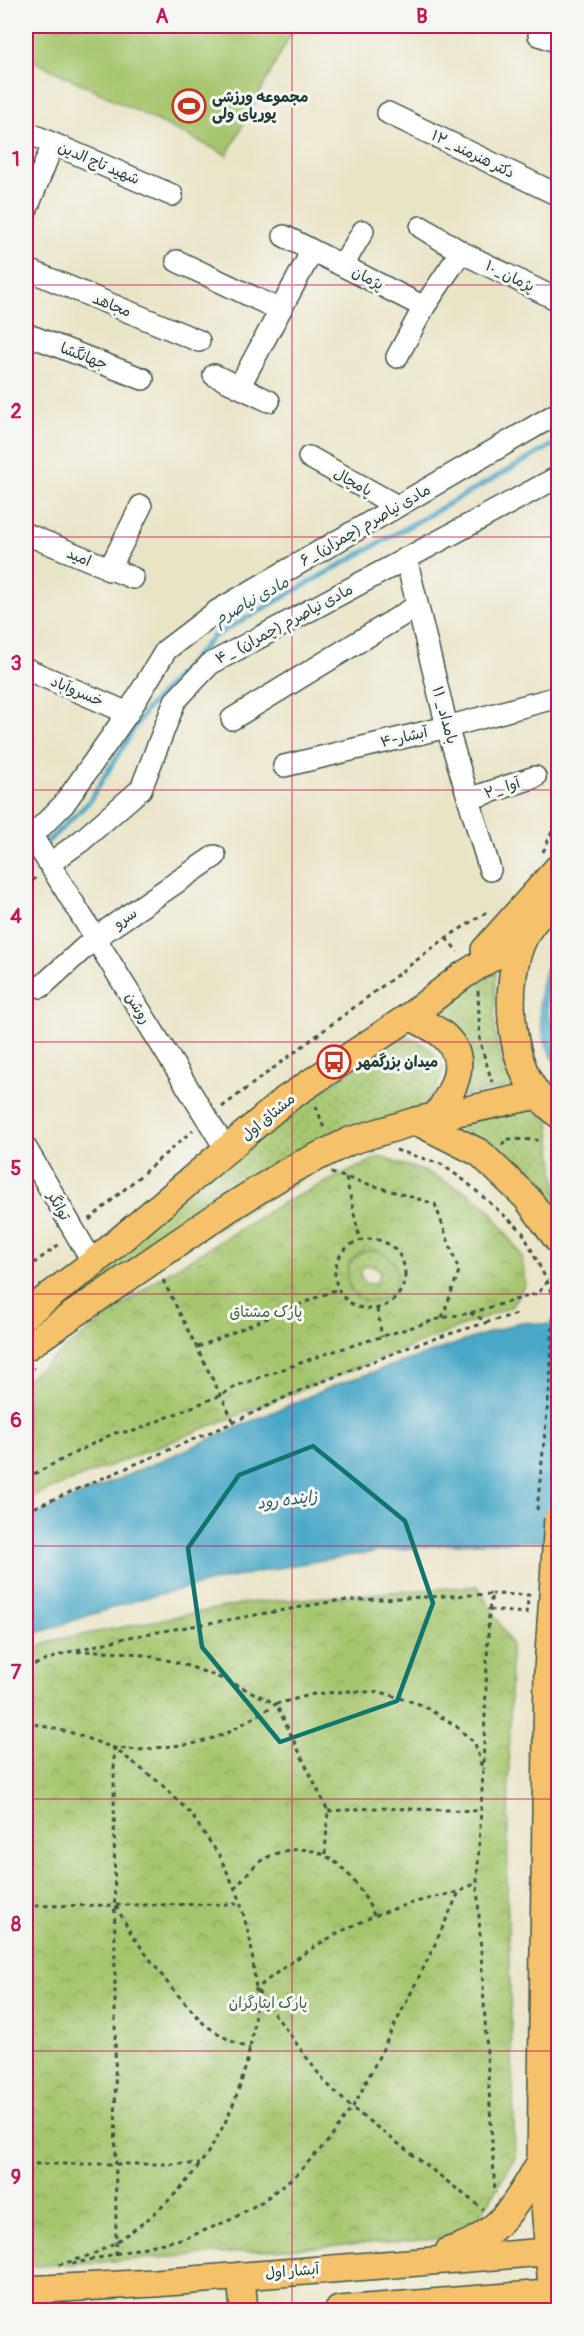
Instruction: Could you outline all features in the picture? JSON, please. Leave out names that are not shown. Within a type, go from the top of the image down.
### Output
[{"type":"main road","points":[[466,973],[558,868]]},
{"type":"main road","points":[[30,1357],[226,1210],[292,1169],[327,1160],[350,1141],[425,1118],[548,1104],[523,1068],[513,1038],[511,1004],[514,970],[524,937],[557,894]]},
{"type":"main road","name":"مشتاق اول","points":[[26,1314],[93,1263],[227,1152],[285,1100],[410,1016],[466,973],[524,937]]},
{"type":"main road","points":[[410,1016],[440,1033],[453,1047],[459,1068],[452,1092],[425,1118]]},
{"type":"main road","points":[[425,1118],[480,1153],[527,1198],[558,1240]]},
{"type":"main road","points":[[339,2310],[555,2299],[554,2251],[541,2161],[547,1693],[551,1624],[548,1516]]},
{"type":"main road","points":[[410,2261],[468,2246],[498,2226],[541,2161]]},
{"type":"main road","name":"آبشار اول","points":[[26,2290],[156,2283],[554,2251]]},
{"type":"main road","points":[[241,2276],[244,2310]]},
{"type":"main road","points":[[404,2305],[442,2310]]},
{"type":"street","name":"۱۲_دکتر هنرمند","points":[[388,112],[558,195]]},
{"type":"street","name":"شهید تاج الدین","points":[[26,132],[172,195]]},
{"type":"street","points":[[26,211],[53,144]]},
{"type":"street","name":"۱۰_پژمان","points":[[421,227],[461,252],[558,300]]},
{"type":"street","points":[[343,265],[363,231]]},
{"type":"street","name":"پژمان","points":[[284,236],[424,307]]},
{"type":"street","points":[[239,387],[312,250]]},
{"type":"street","points":[[397,357],[424,307],[461,252]]},
{"type":"street","points":[[177,261],[280,310]]},
{"type":"street","name":"مجاهد","points":[[26,269],[199,341]]},
{"type":"street","name":"جهانگشا","points":[[26,334],[143,379]]},
{"type":"street","points":[[214,375],[269,401]]},
{"type":"street","name":"۶_مادی نیاصرم (چمران)","points":[[29,839],[64,804],[128,713],[166,650],[217,610],[558,413]]},
{"type":"street","name":"پامچال","points":[[309,457],[397,506]]},
{"type":"street","name":"۴_ مادی نیاصرم (چمران)","points":[[50,863],[80,842],[141,789],[175,701],[210,664],[558,477]]},
{"type":"street","points":[[109,570],[141,506]]},
{"type":"street","name":"امید","points":[[26,534],[133,578]]},
{"type":"street","name":"۱۱ _بامداد","points":[[406,558],[447,727],[490,870]]},
{"type":"street","points":[[232,719],[417,606]]},
{"type":"street","name":"خسروآباد","points":[[26,669],[128,713]]},
{"type":"street","name":"۴-آبشار","points":[[284,766],[447,727],[558,697]]},
{"type":"street","name":"۲_ آوا","points":[[469,799],[535,777]]},
{"type":"street","name":"روشن","points":[[29,839],[50,863],[227,1152]]},
{"type":"street","name":"سرو","points":[[41,987],[95,938],[215,856]]},
{"type":"street","name":"توانگر","points":[[26,1148],[93,1263]]},
{"type":"path","points":[[26,1269],[75,1233],[206,1118],[446,938],[466,973],[480,1042],[493,1085]]},
{"type":"path","points":[[308,1084],[327,1160],[346,1178],[435,1204],[459,1271],[442,1318]]},
{"type":"path","points":[[506,1139],[538,1140]]},
{"type":"path","points":[[391,1148],[441,1164],[465,1181],[522,1231],[548,1281],[554,1300],[548,1516]]},
{"type":"path","points":[[346,1178],[360,1240]]},
{"type":"path","points":[[360,1240],[382,1241],[392,1246],[400,1255],[404,1266],[403,1288],[397,1298],[377,1309],[353,1306],[337,1289],[334,1277],[335,1265],[340,1254],[360,1240]]},
{"type":"path","points":[[158,1270],[234,1422]]},
{"type":"path","points":[[26,1478],[114,1433],[134,1431],[221,1395],[239,1385],[302,1362],[442,1318],[470,1313],[539,1293],[548,1281]]},
{"type":"path","points":[[198,1347],[337,1289]]},
{"type":"path","points":[[377,1309],[382,1337]]},
{"type":"path","points":[[470,1313],[488,1322]]},
{"type":"path","points":[[26,1511],[234,1422],[294,1393],[414,1346],[517,1314]]},
{"type":"path","points":[[26,1374],[30,1357]]},
{"type":"path","points":[[492,1594],[489,1610],[477,1882],[495,2196]]},
{"type":"path","points":[[26,1668],[64,1653],[129,1637],[336,1601],[492,1594],[529,1595],[526,1613],[489,1610]]},
{"type":"path","points":[[64,1653],[104,1650],[143,1654],[186,1665],[234,1683],[276,1704],[328,1811],[325,1854]]},
{"type":"path","points":[[26,1722],[72,1733],[114,1748],[139,1750],[198,1743],[226,1734],[276,1704],[314,1694],[351,1691],[384,1693],[422,1705],[456,1726],[475,1743],[483,1772]]},
{"type":"path","points":[[114,1748],[160,1783],[190,1813],[219,1855],[235,1889],[251,1944],[256,1989],[255,2017],[251,2049],[242,2084],[224,2126],[200,2164],[176,2195],[148,2220],[116,2242],[57,2267],[189,2237],[243,2213],[297,2175],[330,2139],[352,2108],[429,1957],[459,1892]]},
{"type":"path","points":[[114,1748],[116,2255]]},
{"type":"path","points":[[328,1811],[378,1808],[481,1811]]},
{"type":"path","points":[[235,1889],[266,1857],[288,1850],[312,1850],[325,1854],[348,1871],[364,1894],[374,1915]]},
{"type":"path","points":[[256,1989],[320,1942],[374,1915],[430,1897],[459,1892],[477,1882]]},
{"type":"path","points":[[26,1906],[240,1904]]},
{"type":"path","points":[[115,1905],[132,1935],[170,1985],[205,2025],[229,2040],[251,2049]]},
{"type":"path","points":[[256,1989],[324,2081],[352,2108],[484,2210]]},
{"type":"path","points":[[26,2164],[200,2164]]},
{"type":"highlighted area","points":[[313,1446],[405,1521],[433,1603],[397,1701],[280,1742],[202,1647],[188,1548],[239,1475]]},
{"type":"green space","name":"مجموعه ورزشی پوریای ولی","points":[[26,26],[295,26],[227,155],[26,57]]},
{"type":"green space","points":[[496,972],[494,1017],[497,1043],[515,1086],[461,1096],[453,1029],[436,1011]]},
{"type":"green space","points":[[558,977],[558,1025],[552,999]]},
{"type":"green space","points":[[403,1036],[428,1047],[443,1070],[435,1092],[420,1109],[26,1340],[26,1319],[267,1128]]},
{"type":"green space","points":[[530,1107],[549,1121],[558,1222],[517,1170],[500,1153],[451,1123]]},
{"type":"green space","name":"پارک مشتاق","points":[[379,1157],[426,1172],[466,1192],[489,1209],[522,1256],[525,1284],[511,1307],[48,1490],[26,1501],[26,1379],[156,1280],[281,1204]],"holes":[[[376,1250],[393,1261],[397,1272],[396,1285],[393,1292],[378,1301],[365,1301],[355,1295],[349,1285],[347,1274],[350,1262],[360,1254]]]},
{"type":"green space","points":[[376,1250],[393,1261],[395,1266],[397,1278],[393,1292],[378,1301],[365,1301],[355,1295],[349,1285],[347,1274],[350,1262],[360,1254]],"holes":[[[368,1265],[377,1267],[380,1273],[377,1282],[365,1283],[360,1275],[362,1268]]]},
{"type":"green space","name":"پارک ایثارگران","points":[[478,1586],[511,1644],[507,1891],[515,2158],[479,2218],[450,2238],[26,2267],[26,1652],[56,1640],[246,1603]]},
{"type":"water","points":[[558,942],[558,967],[551,980],[547,999],[549,1017],[558,1035],[558,1066],[544,1036],[540,1004],[545,972]]},
{"type":"water","name":"زاینده رود","points":[[520,1322],[558,1325],[558,1542],[457,1544],[305,1563],[156,1595],[26,1637],[26,1519],[335,1385]]},
{"type":"waterway","name":"مادی نیاصرم","points":[[44,845],[88,803],[146,710],[213,637],[558,442]]},
{"type":"waterway","name":"مادی نیاصرم","points":[[26,863],[37,852]]},
{"type":"place","name":"مجموعه ورزشی پوریای ولی","points":[[189,106]]},
{"type":"place","name":"میدان بزرگمهر","points":[[334,1062]]}]
